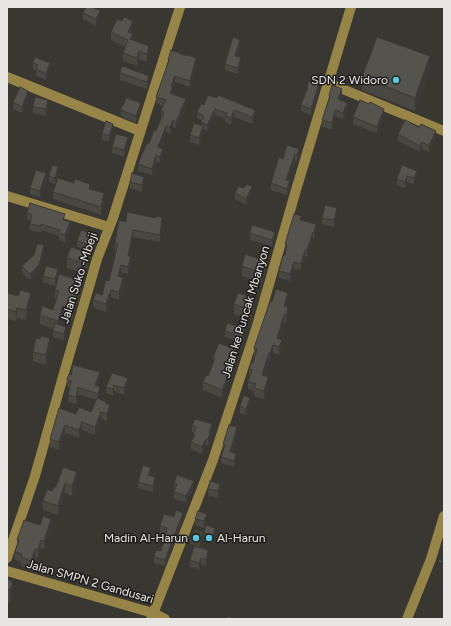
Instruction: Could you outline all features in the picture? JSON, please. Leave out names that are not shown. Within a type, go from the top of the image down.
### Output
[{"type":"street","name":"Jalan Suko -Mbeji","points":[[7,558],[35,476],[95,267],[180,7]]},
{"type":"street","name":"Jalan ke Puncak Mbanyon","points":[[152,616],[213,460],[257,326],[296,190],[352,7]]},
{"type":"street","points":[[7,77],[140,131]]},
{"type":"street","points":[[328,83],[444,131]]},
{"type":"street","points":[[7,196],[109,227]]},
{"type":"street","points":[[407,619],[431,559],[444,516]]},
{"type":"street","name":"Jalan SMPN 2 Gandusari","points":[[7,571],[165,619]]},
{"type":"shaded area","name":"Madin Al-Harun","points":[[194,529],[204,532],[199,547],[189,543]]},
{"type":"building","points":[[86,7],[92,7],[100,11],[96,19],[83,13]]},
{"type":"building","points":[[124,17],[133,21],[128,32],[133,34],[130,39],[149,46],[147,54],[139,51],[137,58],[123,53],[128,40],[111,32],[117,19],[122,21]]},
{"type":"building","points":[[233,37],[240,40],[235,56],[241,57],[238,68],[225,64]]},
{"type":"building","name":"SDN 2 Widoro","points":[[377,37],[430,56],[415,98],[362,77]]},
{"type":"building","points":[[171,50],[196,58],[190,81],[175,76],[171,86],[173,86],[170,93],[186,99],[176,122],[173,120],[170,127],[166,126],[158,147],[163,149],[160,157],[156,155],[152,169],[138,164],[147,143],[149,144],[154,130],[156,131],[164,112],[161,110],[166,100],[156,97]]},
{"type":"building","points":[[35,57],[50,63],[46,74],[36,69],[38,65],[33,62]]},
{"type":"building","points":[[122,66],[149,76],[147,82],[120,73]]},
{"type":"building","points":[[308,81],[319,83],[311,109],[301,105],[307,89]]},
{"type":"building","points":[[332,85],[342,89],[338,99],[347,103],[343,113],[335,110],[332,123],[322,120]]},
{"type":"building","points":[[20,87],[28,91],[22,107],[13,102]]},
{"type":"building","points":[[208,95],[217,98],[218,95],[255,110],[252,117],[234,110],[231,118],[225,116],[227,113],[215,109],[207,125],[201,122],[204,116],[197,112],[201,104],[204,105]]},
{"type":"building","points":[[35,97],[48,100],[46,109],[33,107]]},
{"type":"building","points":[[126,98],[141,103],[136,116],[121,110]]},
{"type":"building","points":[[360,100],[369,104],[370,102],[384,109],[377,127],[353,117]]},
{"type":"building","points":[[405,120],[419,127],[421,124],[436,131],[429,146],[422,142],[420,146],[398,134]]},
{"type":"building","points":[[106,121],[113,124],[109,136],[102,133]]},
{"type":"building","points":[[194,123],[203,126],[199,138],[190,135]]},
{"type":"building","points":[[116,134],[128,137],[124,150],[112,147]]},
{"type":"building","points":[[287,145],[299,149],[297,154],[295,154],[286,180],[290,181],[287,189],[271,183],[279,157],[283,159]]},
{"type":"building","points":[[52,165],[58,167],[55,178],[49,176]]},
{"type":"building","points":[[402,165],[417,171],[414,178],[407,176],[405,182],[397,179]]},
{"type":"building","points":[[36,170],[46,173],[40,191],[30,188]]},
{"type":"building","points":[[132,173],[144,177],[142,185],[130,182]]},
{"type":"building","points":[[58,178],[74,183],[75,179],[90,184],[89,189],[104,193],[101,207],[53,192]]},
{"type":"building","points":[[247,184],[252,187],[246,199],[235,193],[239,186],[244,188]]},
{"type":"building","points":[[30,203],[65,214],[63,220],[70,222],[65,235],[59,233],[60,230],[41,224],[41,226],[30,224],[32,215],[27,213]]},
{"type":"building","points":[[325,205],[337,208],[334,220],[322,218]]},
{"type":"building","points":[[127,212],[156,218],[156,216],[162,217],[160,235],[133,230],[128,256],[131,256],[128,267],[121,265],[118,276],[123,278],[119,292],[111,290],[106,304],[93,300],[96,293],[102,295],[106,280],[109,281],[118,243],[115,243],[119,220],[126,222]]},
{"type":"building","points":[[294,214],[302,216],[300,220],[316,224],[314,233],[313,232],[307,250],[305,250],[301,264],[294,262],[290,274],[279,271],[283,255],[285,255],[287,245],[285,244]]},
{"type":"building","points":[[252,225],[275,232],[272,240],[250,233]]},
{"type":"building","points":[[81,230],[88,232],[87,237],[95,239],[93,246],[77,241]]},
{"type":"building","points":[[37,244],[44,245],[39,265],[30,274],[22,266],[34,255]]},
{"type":"building","points":[[71,247],[89,253],[87,259],[84,258],[83,263],[67,258]]},
{"type":"building","points":[[245,254],[266,261],[262,273],[242,266]]},
{"type":"building","points":[[46,266],[58,269],[55,279],[43,276]]},
{"type":"building","points":[[59,274],[81,281],[73,309],[63,306],[58,321],[40,315],[42,306],[53,310],[59,291],[55,290]]},
{"type":"building","points":[[276,289],[288,293],[284,306],[288,307],[277,338],[282,340],[279,347],[273,345],[262,375],[268,377],[264,391],[254,388],[256,384],[248,381],[252,370],[249,369],[251,363],[253,363],[257,349],[254,348],[270,301],[272,302]]},
{"type":"building","points":[[21,290],[31,293],[26,310],[17,308],[16,312],[7,309],[8,293],[18,296]]},
{"type":"building","points":[[238,293],[255,298],[251,310],[234,304]]},
{"type":"building","points":[[55,323],[66,327],[64,334],[53,331]]},
{"type":"building","points":[[227,323],[245,329],[242,337],[225,331]]},
{"type":"building","points":[[41,336],[50,338],[46,355],[33,352],[36,338],[40,339]]},
{"type":"building","points":[[219,343],[238,351],[222,390],[203,382],[206,375],[208,376],[215,358],[213,357]]},
{"type":"building","points":[[73,365],[100,372],[95,385],[100,387],[98,394],[78,387],[76,397],[68,395],[71,381],[67,380],[69,374],[71,375]]},
{"type":"building","points":[[112,373],[128,378],[124,388],[114,385],[113,389],[106,387]]},
{"type":"building","points":[[244,395],[250,398],[246,409],[240,406]]},
{"type":"building","points":[[97,398],[110,405],[107,414],[101,412],[95,427],[82,422],[79,430],[65,425],[59,442],[50,439],[59,408],[76,414],[79,407],[91,412]]},
{"type":"building","points":[[195,419],[212,424],[208,439],[206,439],[202,447],[191,442],[195,435],[193,434],[196,427],[192,425]]},
{"type":"building","points":[[229,425],[237,427],[230,452],[236,454],[234,461],[221,457],[225,445],[223,444]]},
{"type":"building","points":[[143,465],[151,468],[148,475],[155,477],[153,486],[138,482]]},
{"type":"building","points":[[63,467],[77,472],[72,486],[65,483],[58,506],[43,501],[47,489],[52,491],[54,487],[56,487]]},
{"type":"building","points":[[177,475],[194,481],[186,496],[174,492],[177,484],[174,483]]},
{"type":"building","points":[[210,481],[220,484],[218,491],[208,489]]},
{"type":"building","points":[[176,510],[183,513],[165,560],[154,557],[156,550],[161,551],[167,528],[160,526],[164,514],[174,517]]},
{"type":"building","points":[[198,511],[207,514],[204,521],[195,519]]},
{"type":"building","points":[[43,516],[51,519],[44,541],[41,540],[38,550],[35,549],[31,561],[21,557],[22,554],[15,552],[19,540],[17,540],[24,520],[40,525]]},
{"type":"building","points":[[206,525],[215,528],[213,536],[204,533]]},
{"type":"building","points":[[194,546],[208,550],[206,560],[201,558],[199,563],[190,560]]},
{"type":"building","points":[[7,579],[13,582],[10,590],[7,589]]},
{"type":"building","points":[[228,616],[235,619],[227,619]]},
{"type":"place","name":"SDN 2 Widoro","points":[[396,80]]},
{"type":"place","name":"Madin Al-Harun","points":[[196,538]]},
{"type":"place","name":"Al-Harun","points":[[209,538]]}]
